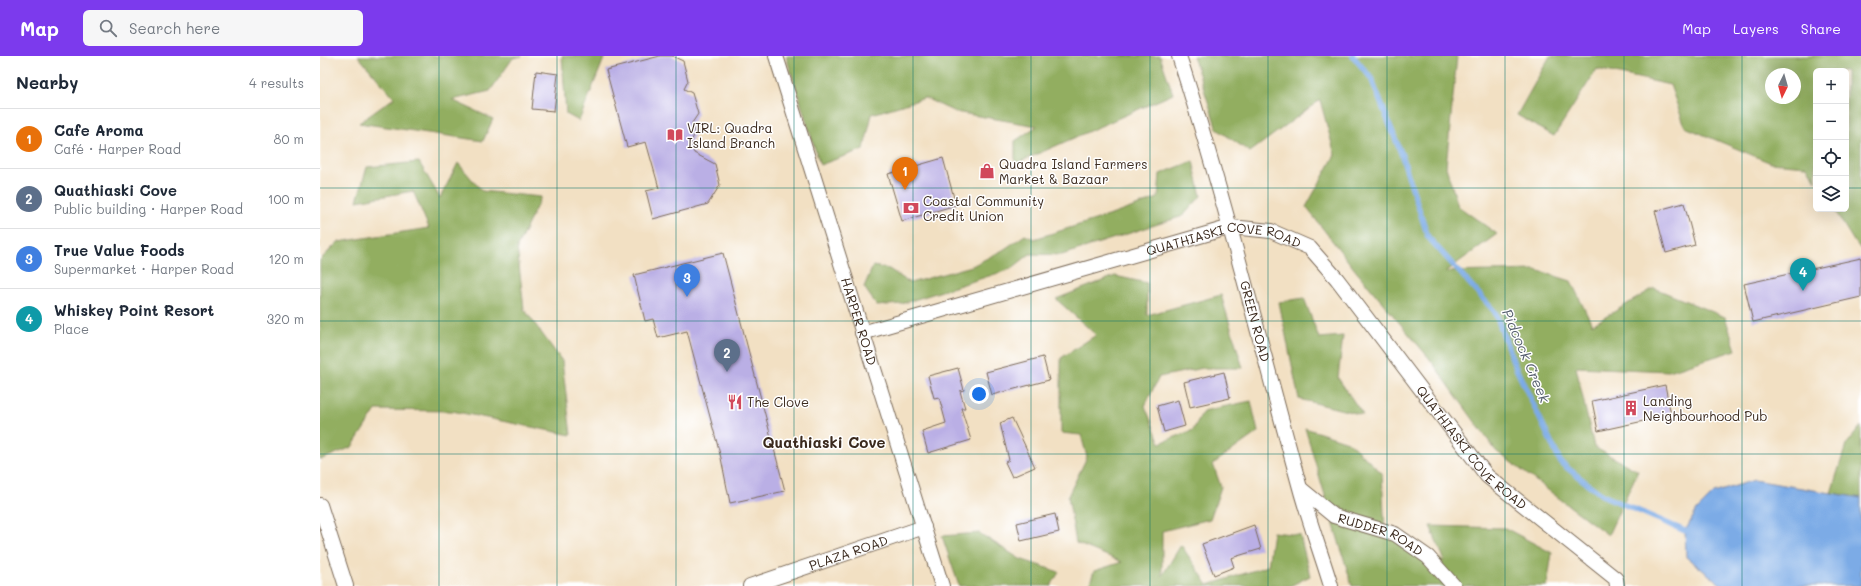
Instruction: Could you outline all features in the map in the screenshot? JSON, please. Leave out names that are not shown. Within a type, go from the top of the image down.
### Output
[{"type":"street","name":"HARPER ROAD","points":[[776,56],[942,586]]},
{"type":"street","name":"GREEN ROAD","points":[[1179,56],[1201,124],[1231,227],[1301,489],[1331,586]]},
{"type":"street","name":"QUATHIASKI COVE ROAD","points":[[862,332],[1231,227],[1270,231],[1310,248],[1337,279],[1487,476],[1617,582]]},
{"type":"street","name":"RUDDER ROAD","points":[[1301,489],[1334,516],[1395,534],[1428,556],[1454,586]]},
{"type":"street","points":[[320,505],[346,586]]},
{"type":"street","name":"PLAZA ROAD","points":[[750,586],[924,526]]},
{"type":"green space","points":[[358,56],[522,56],[513,58],[490,91],[452,100],[493,119],[483,141],[359,123],[394,98]]},
{"type":"green space","points":[[562,56],[605,56],[579,121],[566,114]]},
{"type":"green space","points":[[786,56],[1160,56],[1173,94],[1015,164],[1015,141],[1037,126],[955,112],[925,98],[872,114],[864,149],[820,165]]},
{"type":"green space","points":[[1193,56],[1457,56],[1446,167],[1458,206],[1497,234],[1445,272],[1536,270],[1571,281],[1592,325],[1654,288],[1725,317],[1736,350],[1669,371],[1576,367],[1594,447],[1638,471],[1608,535],[1496,451],[1429,358],[1355,270],[1306,207],[1335,155],[1320,100],[1250,152],[1217,129]]},
{"type":"green space","points":[[1550,56],[1861,56],[1861,249],[1855,243],[1836,212],[1849,212],[1849,68],[1813,68],[1813,176],[1807,166],[1771,163],[1685,127],[1670,85],[1597,69],[1554,136],[1517,115]]},
{"type":"green space","points":[[1193,161],[1201,196],[1183,216],[1062,255],[1030,254],[1011,269],[901,304],[877,306],[864,287],[873,266],[889,269],[910,283],[972,266],[1003,250],[1025,235],[1034,239],[1114,214],[1158,198],[1160,174]]},
{"type":"green space","points":[[419,162],[440,198],[458,163],[482,191],[541,197],[517,247],[524,309],[562,361],[571,435],[452,411],[376,410],[352,447],[320,460],[320,260],[338,242],[429,228],[413,191],[357,201],[367,167]]},
{"type":"green space","points":[[1115,276],[1147,283],[1147,315],[1221,295],[1243,368],[1203,368],[1159,377],[1145,406],[1160,443],[1193,430],[1203,411],[1251,401],[1258,432],[1213,464],[1221,487],[1210,519],[1162,531],[1162,576],[1181,545],[1208,585],[1268,566],[1273,532],[1300,535],[1310,576],[1290,586],[1089,586],[1094,571],[1122,562],[1076,543],[1068,496],[1087,457],[1081,435],[1061,433],[1061,358],[1096,335],[1056,299]]},
{"type":"green space","points":[[1304,298],[1319,338],[1343,336],[1338,378],[1363,415],[1299,399],[1279,302]]},
{"type":"green space","points":[[1861,426],[1861,498],[1831,493],[1846,445]]},
{"type":"green space","points":[[1305,428],[1348,442],[1382,473],[1385,536],[1445,561],[1430,526],[1505,528],[1552,553],[1547,586],[1352,586]]},
{"type":"green space","points":[[979,533],[1020,559],[1059,572],[1051,586],[959,586],[942,536]]},
{"type":"water","points":[[1754,480],[1861,498],[1861,586],[1723,586],[1686,557],[1685,531],[1697,510],[1714,493]]},
{"type":"building","points":[[660,56],[672,56],[683,61],[688,81],[684,89],[692,93],[698,114],[692,123],[695,133],[691,142],[694,153],[715,164],[720,185],[708,204],[653,219],[646,191],[659,188],[646,142],[627,147],[606,70]]},
{"type":"building","points":[[536,71],[558,74],[554,111],[532,109]]},
{"type":"building","points":[[943,158],[956,205],[902,221],[888,174]]},
{"type":"building","points":[[1684,203],[1695,245],[1666,253],[1655,211]]},
{"type":"building","points":[[723,253],[785,491],[730,503],[721,458],[687,331],[658,338],[653,319],[645,321],[634,275]]},
{"type":"building","points":[[1861,258],[1861,297],[1753,322],[1744,284]]},
{"type":"building","points":[[1043,357],[1049,380],[992,395],[986,372]]},
{"type":"building","points":[[958,368],[964,390],[960,391],[965,408],[961,408],[971,440],[928,453],[922,431],[946,423],[939,397],[934,398],[928,376]]},
{"type":"building","points":[[1224,372],[1230,398],[1190,407],[1184,382]]},
{"type":"building","name":"Landing Neighbourhood Pub","points":[[1665,385],[1671,415],[1598,431],[1592,401]]},
{"type":"building","points":[[1178,400],[1185,426],[1164,432],[1157,406]]},
{"type":"building","points":[[1012,418],[1035,467],[1012,477],[1005,462],[1009,460],[1000,423]]},
{"type":"building","points":[[1055,514],[1059,532],[1021,541],[1017,523]]},
{"type":"building","points":[[1254,525],[1261,549],[1231,558],[1234,567],[1214,575],[1202,544]]},
{"type":"waterway","name":"Pidcock Creek","points":[[1353,56],[1371,78],[1401,153],[1428,237],[1495,312],[1514,364],[1561,463],[1602,495],[1685,531]]},
{"type":"place","name":"VIRL: Quadra Island Branch","points":[[675,135]]},
{"type":"place","name":"Quadra Island Farmers Market & Bazaar","points":[[987,171]]},
{"type":"place","name":"Cafe Aroma","points":[[905,190]]},
{"type":"place","name":"Coastal Community Credit Union","points":[[911,208]]},
{"type":"place","name":"Whiskey Point Resort","points":[[1803,291]]},
{"type":"place","name":"True Value Foods","points":[[687,297]]},
{"type":"place","name":"Quathiaski Cove","points":[[727,372]]},
{"type":"place","name":"The Clove","points":[[735,402]]},
{"type":"place","name":"Landing Neighbourhood Pub","points":[[1631,408]]},
{"type":"district","name":"Quathiaski Cove","points":[[824,443]]}]
